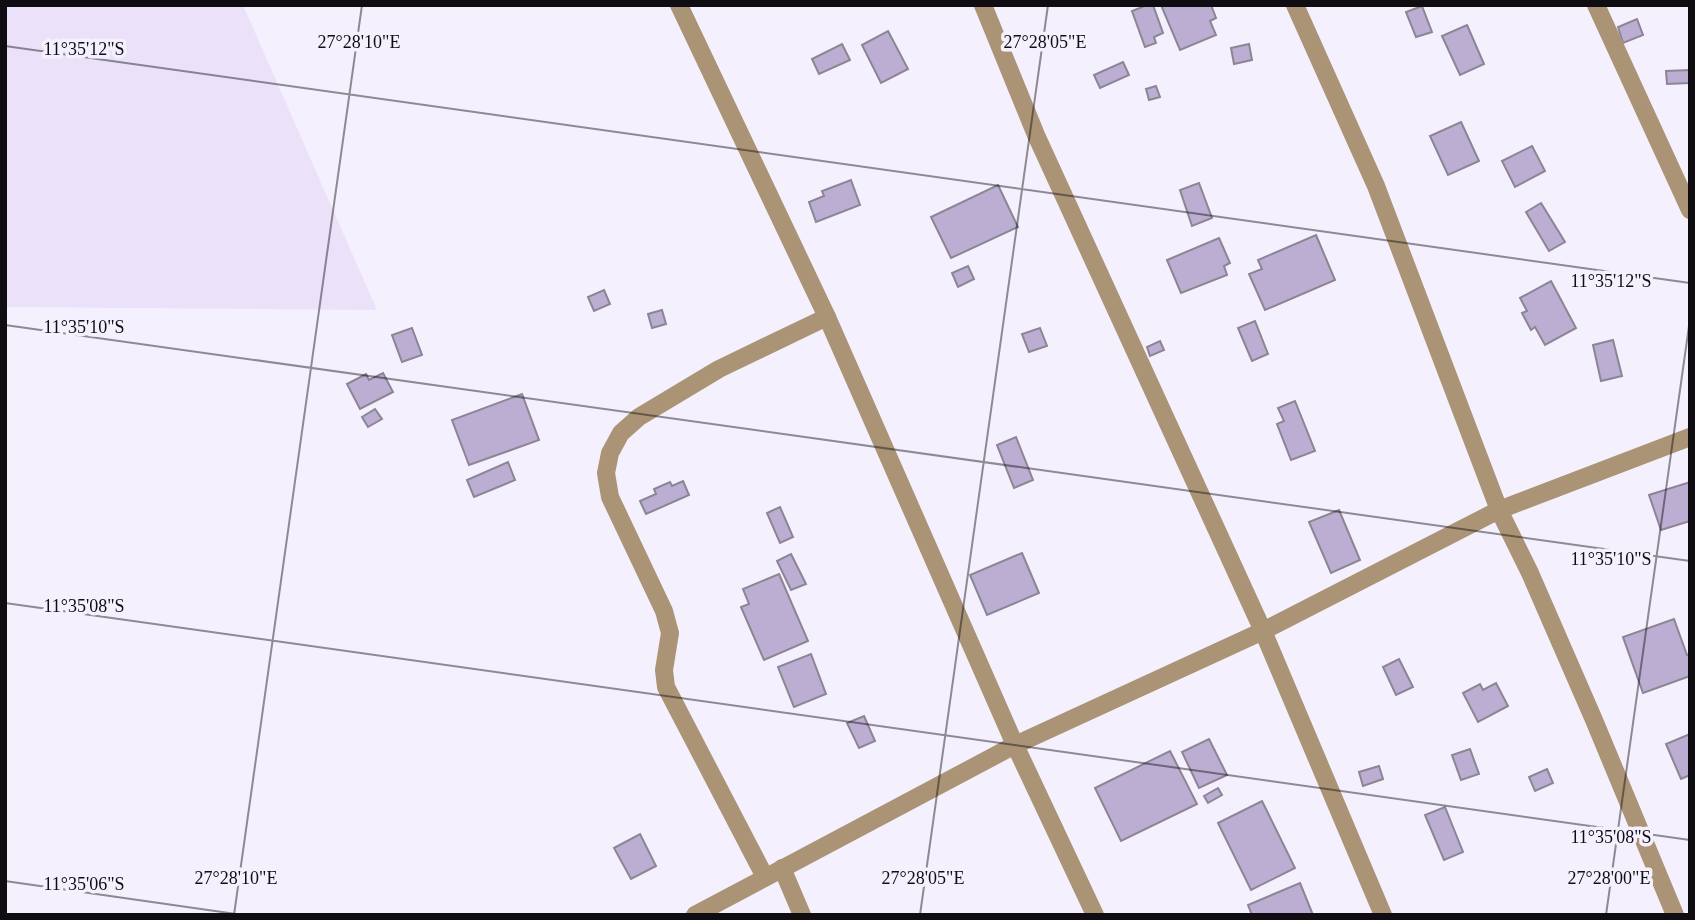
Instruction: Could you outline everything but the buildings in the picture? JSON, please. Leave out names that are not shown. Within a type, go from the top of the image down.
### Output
[{"type":"street","points":[[679,5],[827,317],[1015,745],[1095,915]]},
{"type":"street","points":[[984,5],[1036,135],[1263,631],[1383,915]]},
{"type":"street","points":[[1295,5],[1376,186],[1499,510],[1578,683],[1675,915]]},
{"type":"street","points":[[1596,5],[1690,210]]},
{"type":"street","points":[[765,877],[666,687],[664,670],[670,633],[664,611],[610,497],[606,473],[610,453],[621,433],[639,417],[719,369],[827,317]]},
{"type":"street","points":[[695,915],[1015,745],[1263,631],[1499,510],[1690,437]]},
{"type":"street","points":[[782,868],[802,915]]},
{"type":"shaded area","points":[[5,5],[243,5],[377,310],[5,307]]}]
